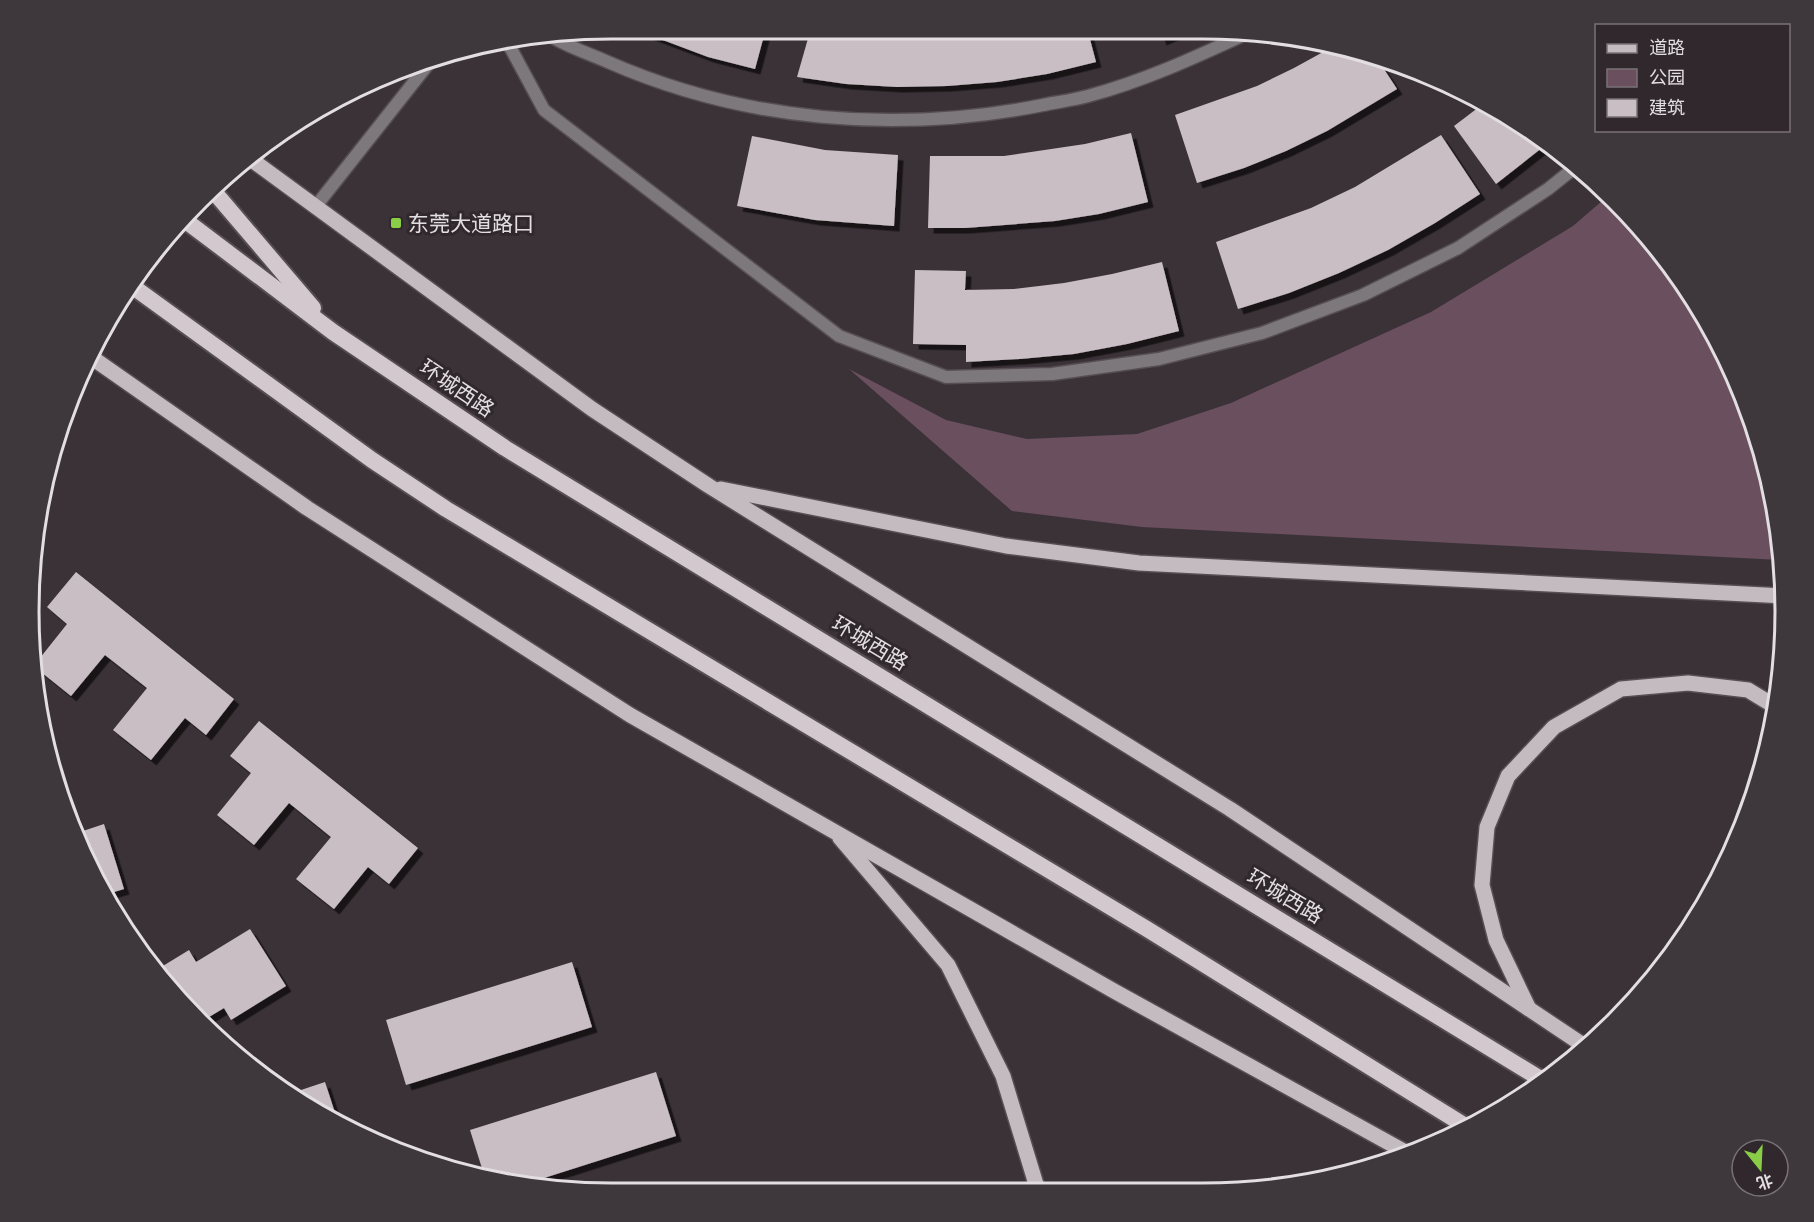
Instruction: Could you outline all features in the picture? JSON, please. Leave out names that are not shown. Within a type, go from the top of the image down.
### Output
[{"type":"highway","points":[[218,196],[333,332]]},
{"type":"highway","name":"环城西路","points":[[190,224],[333,332],[506,448],[1536,1076]]},
{"type":"highway","points":[[137,290],[363,453],[446,509],[1147,928],[1459,1122]]},
{"type":"main road","points":[[256,163],[592,409],[709,486],[1230,809],[1579,1042]]},
{"type":"main road","points":[[97,361],[307,508],[630,715],[1124,996],[1399,1148]]},
{"type":"main road","points":[[709,486],[1006,546],[1139,562],[1775,596]]},
{"type":"main road","points":[[1529,1009],[1496,940],[1482,885],[1487,827],[1508,776],[1554,727],[1621,689],[1688,683],[1748,690],[1767,702]]},
{"type":"main road","points":[[832,829],[948,965],[1003,1076],[1036,1183]]},
{"type":"lane","points":[[562,41],[643,77],[729,103],[818,117],[909,121],[998,114],[1087,96],[1173,68],[1233,40]]},
{"type":"lane","points":[[511,48],[544,110],[839,336],[946,377],[1052,374],[1159,359],[1262,333],[1363,296],[1458,248],[1548,189],[1569,172]]},
{"type":"lane","points":[[316,206],[423,71]]},
{"type":"green space","points":[[1601,202],[1633,234],[1679,293],[1716,358],[1745,427],[1764,499],[1772,560],[1142,527],[1012,511],[849,369],[946,420],[1027,439],[1137,434],[1231,403],[1431,312],[1573,226]]},
{"type":"building","points":[[660,39],[763,39],[755,69],[708,57]]},
{"type":"building","points":[[808,39],[1090,39],[1096,62],[1047,74],[997,82],[947,86],[897,87],[846,84],[797,77]]},
{"type":"building","points":[[1323,52],[1383,68],[1397,89],[1327,131],[1286,151],[1197,183],[1175,115],[1257,86]]},
{"type":"building","points":[[1476,109],[1540,149],[1496,184],[1454,126]]},
{"type":"building","points":[[1131,133],[1148,202],[1099,214],[1055,221],[965,228],[928,228],[930,156],[1004,156],[1085,144]]},
{"type":"building","points":[[1441,135],[1480,194],[1388,250],[1289,293],[1238,309],[1216,242],[1311,208],[1355,187]]},
{"type":"building","points":[[752,136],[825,150],[898,155],[894,226],[815,220],[737,206]]},
{"type":"building","points":[[1162,262],[1179,331],[1074,354],[966,362],[966,345],[913,344],[915,270],[966,271],[965,290],[1014,289],[1064,283]]},
{"type":"building","points":[[76,572],[234,699],[206,735],[185,718],[151,760],[113,730],[147,688],[105,655],[71,696],[43,673],[41,657],[67,624],[47,607]]},
{"type":"building","points":[[259,721],[418,848],[389,884],[368,867],[334,909],[296,879],[331,837],[289,803],[254,845],[217,815],[251,773],[230,756]]},
{"type":"building","points":[[104,824],[124,889],[113,892],[83,831]]},
{"type":"building","points":[[250,929],[286,986],[231,1020],[224,1008],[209,1017],[163,966],[189,950],[196,962]]},
{"type":"building","points":[[572,962],[592,1027],[406,1085],[386,1020]]},
{"type":"building","points":[[656,1072],[676,1136],[542,1179],[482,1168],[470,1130]]},
{"type":"building","points":[[325,1082],[334,1111],[325,1106],[299,1091]]},
{"type":"place","name":"东莞大道路口","points":[[396,223]]}]
